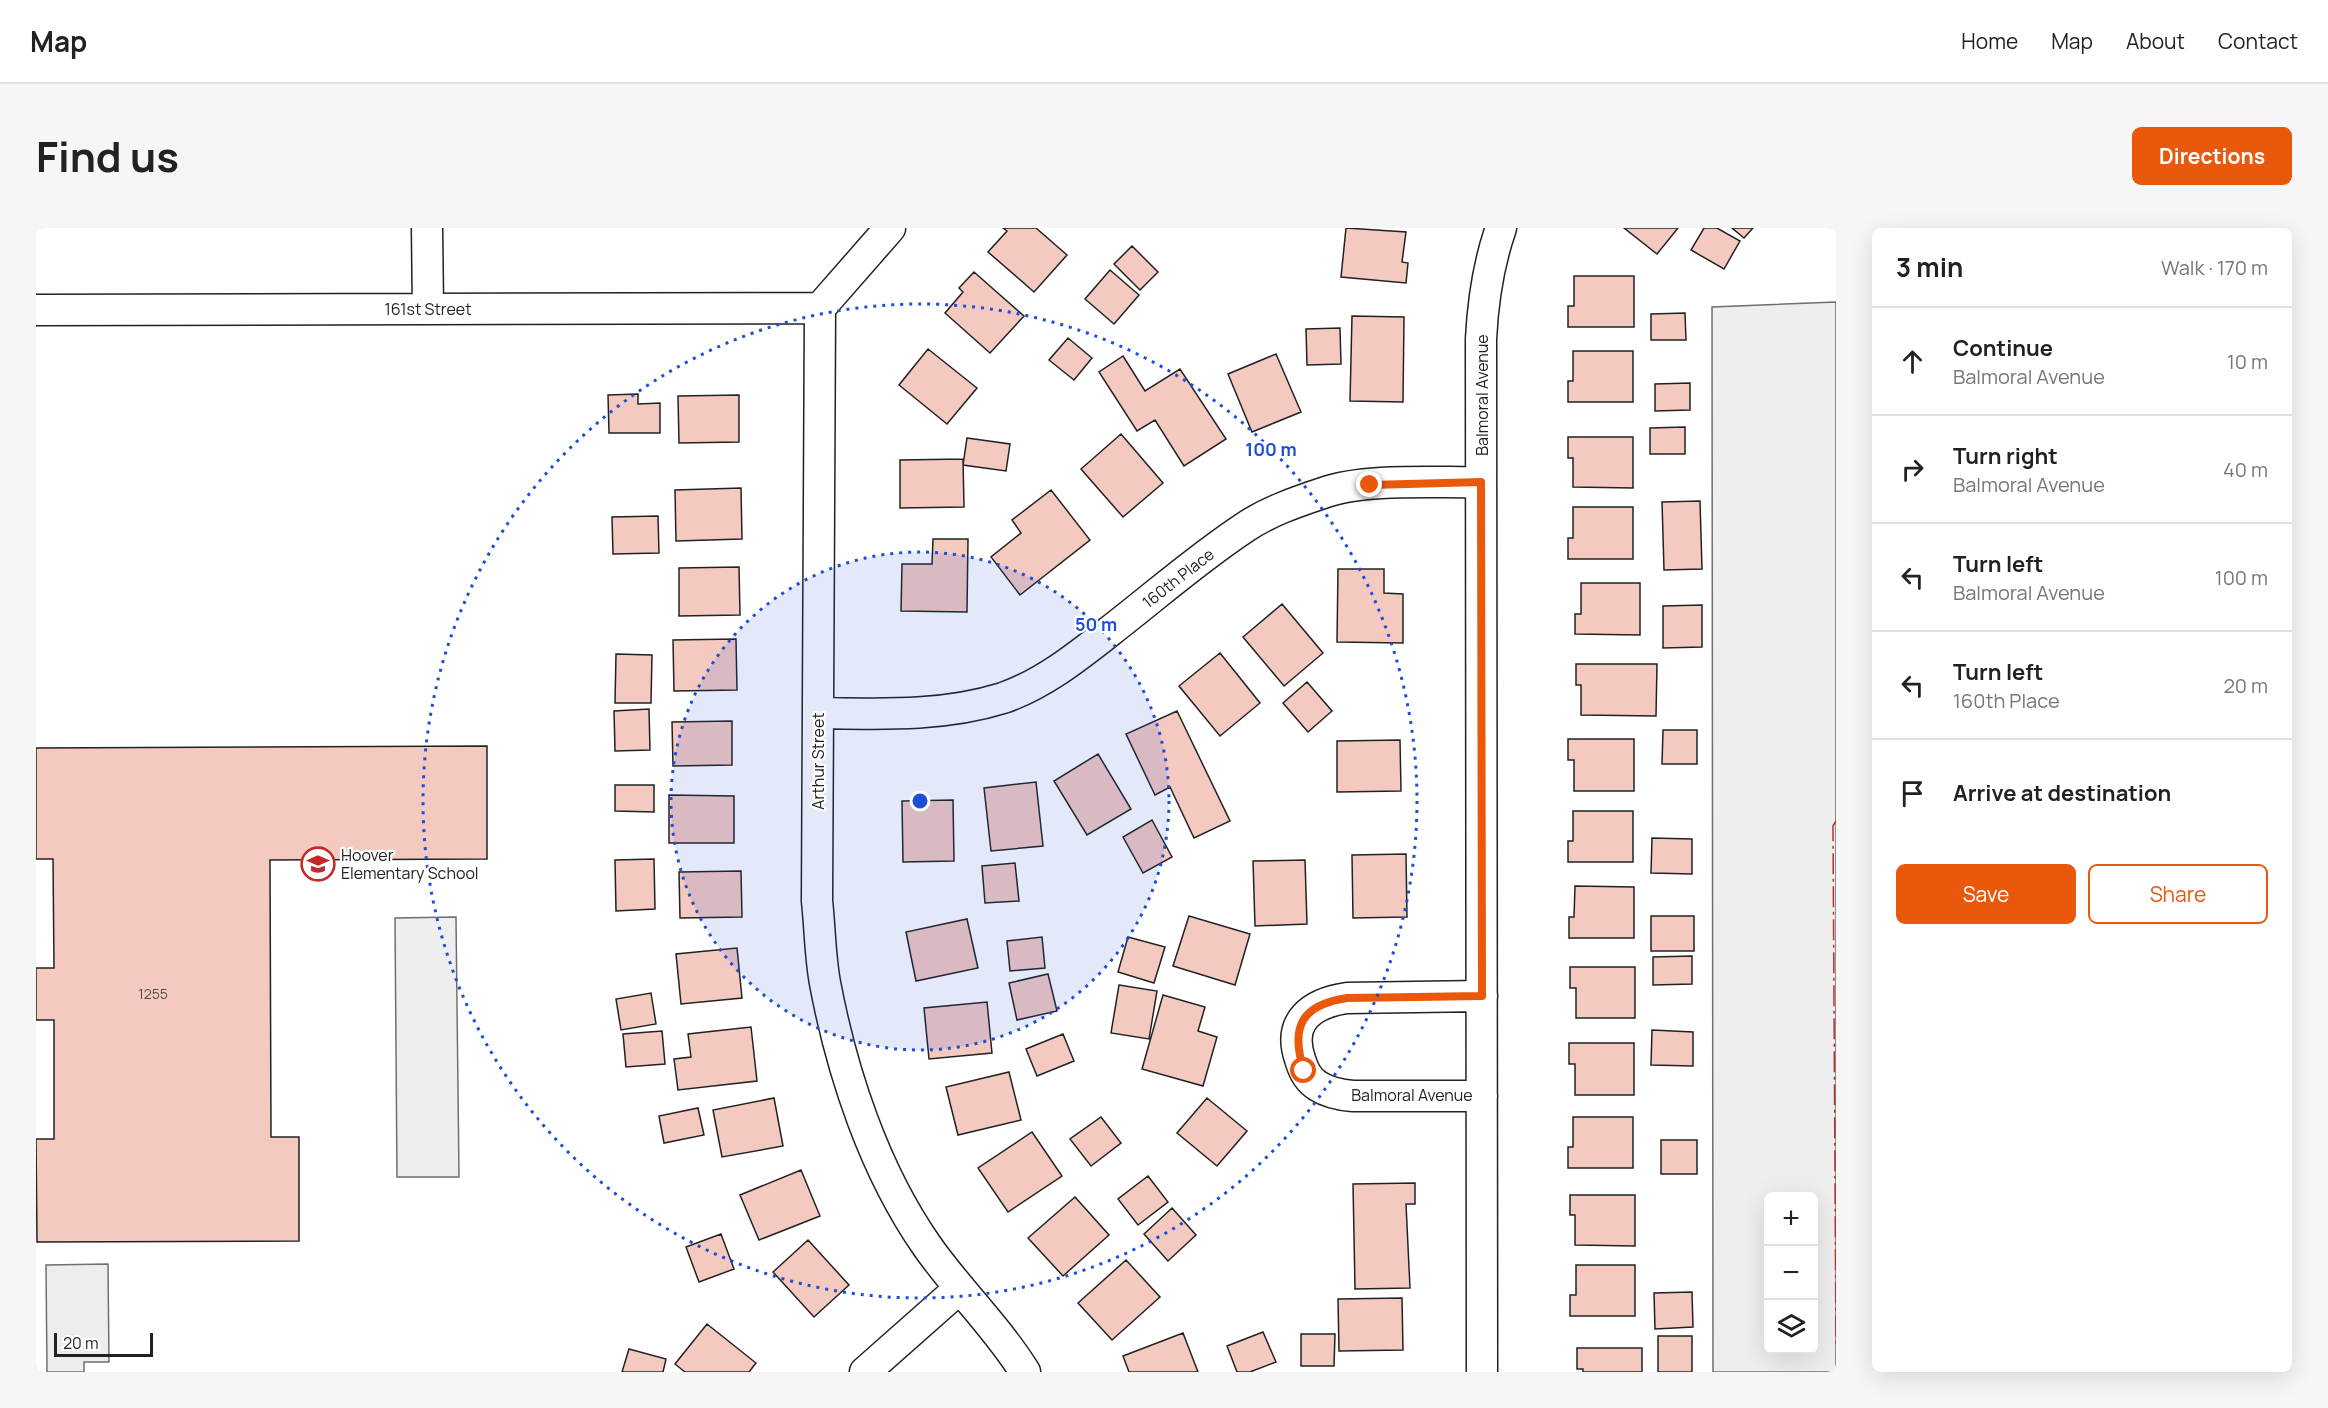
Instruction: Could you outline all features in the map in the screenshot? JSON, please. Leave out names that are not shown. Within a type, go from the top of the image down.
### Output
[{"type":"street","points":[[428,228],[428,309]]},
{"type":"street","points":[[819,308],[890,228]]},
{"type":"street","name":"Balmoral Avenue","points":[[1482,1372],[1481,482],[1484,292],[1491,258],[1502,228]]},
{"type":"street","name":"161st Street","points":[[36,310],[819,308]]},
{"type":"street","name":"Arthur Street","points":[[819,308],[818,901],[825,981],[842,1055],[867,1128],[895,1190],[927,1245],[1022,1371]]},
{"type":"street","name":"160th Place","points":[[818,713],[906,715],[956,710],[1004,697],[1070,663],[1245,527],[1288,506],[1326,492],[1370,485],[1481,482]]},
{"type":"street","name":"Balmoral Avenue","points":[[1482,996],[1347,998],[1325,1001],[1308,1012],[1298,1027],[1296,1049],[1304,1071],[1316,1085],[1332,1093],[1353,1096],[1482,1096]]},
{"type":"street","points":[[865,1372],[960,1288]]},
{"type":"shaded area","points":[[1836,302],[1836,1372],[1713,1372],[1712,307]]},
{"type":"shaded area","points":[[456,917],[459,1177],[397,1177],[395,918]]},
{"type":"shaded area","points":[[108,1264],[109,1362],[84,1362],[84,1372],[47,1372],[46,1265]]},
{"type":"building","points":[[1003,228],[1036,228],[1067,255],[1034,292],[988,252],[1007,231]]},
{"type":"building","points":[[1346,228],[1406,232],[1402,262],[1408,263],[1406,283],[1341,277]]},
{"type":"building","points":[[1624,228],[1678,228],[1657,254]]},
{"type":"building","points":[[1704,228],[1717,228],[1740,241],[1724,269],[1691,250]]},
{"type":"building","points":[[1732,228],[1753,228],[1744,238]]},
{"type":"building","points":[[1132,246],[1158,272],[1140,290],[1114,264]]},
{"type":"building","points":[[1110,270],[1139,295],[1114,324],[1085,299]]},
{"type":"building","points":[[974,272],[1024,316],[990,353],[945,313],[963,292],[959,288]]},
{"type":"building","points":[[1574,276],[1634,276],[1634,327],[1568,327],[1568,306],[1574,306]]},
{"type":"building","points":[[1685,313],[1686,340],[1651,340],[1651,314]]},
{"type":"building","points":[[1352,316],[1404,317],[1403,402],[1350,401]]},
{"type":"building","points":[[1340,328],[1341,364],[1307,365],[1306,329]]},
{"type":"building","points":[[1068,338],[1092,358],[1074,380],[1049,360]]},
{"type":"building","points":[[928,349],[977,388],[947,424],[899,385]]},
{"type":"building","points":[[1573,351],[1633,351],[1633,402],[1568,402],[1568,381],[1573,381]]},
{"type":"building","points":[[1276,354],[1301,412],[1252,432],[1228,374]]},
{"type":"building","points":[[1123,356],[1145,391],[1180,369],[1226,439],[1184,466],[1155,420],[1137,431],[1099,372]]},
{"type":"building","points":[[1690,383],[1690,410],[1655,411],[1655,384]]},
{"type":"building","points":[[638,394],[638,404],[660,403],[660,433],[609,433],[608,395]]},
{"type":"building","points":[[739,395],[739,442],[679,443],[678,396]]},
{"type":"building","points":[[1685,427],[1685,454],[1650,454],[1650,428]]},
{"type":"building","points":[[1121,434],[1163,483],[1123,517],[1081,469]]},
{"type":"building","points":[[1568,437],[1633,437],[1633,488],[1573,487],[1573,458],[1568,458]]},
{"type":"building","points":[[967,438],[1010,444],[1006,471],[963,465]]},
{"type":"building","points":[[963,459],[964,507],[900,508],[900,460]]},
{"type":"building","points":[[741,488],[742,539],[676,541],[675,490]]},
{"type":"building","points":[[1051,490],[1090,540],[1020,595],[991,557],[1021,533],[1012,520]]},
{"type":"building","points":[[1700,501],[1702,569],[1664,570],[1662,502]]},
{"type":"building","points":[[1573,507],[1633,507],[1633,559],[1568,559],[1568,538],[1573,538]]},
{"type":"building","points":[[658,516],[659,553],[613,554],[612,517]]},
{"type":"building","points":[[933,539],[968,539],[967,612],[901,611],[902,564],[932,564]]},
{"type":"building","points":[[739,567],[740,615],[679,616],[679,568]]},
{"type":"building","points":[[1338,569],[1384,569],[1384,593],[1403,594],[1403,643],[1337,642]]},
{"type":"building","points":[[1581,583],[1640,583],[1640,635],[1575,634],[1575,614],[1581,614]]},
{"type":"building","points":[[1282,604],[1323,653],[1284,686],[1243,637]]},
{"type":"building","points":[[1702,605],[1702,647],[1663,648],[1663,606]]},
{"type":"building","points":[[736,639],[737,690],[674,691],[673,640]]},
{"type":"building","points":[[1220,653],[1260,703],[1220,736],[1179,686]]},
{"type":"building","points":[[616,654],[652,655],[651,703],[615,703]]},
{"type":"building","points":[[1576,664],[1657,664],[1656,716],[1581,715],[1581,685],[1576,685]]},
{"type":"building","points":[[1307,682],[1332,711],[1308,732],[1283,703]]},
{"type":"building","points":[[649,709],[650,750],[615,751],[614,711]]},
{"type":"building","points":[[1177,711],[1230,821],[1194,838],[1170,787],[1155,795],[1126,734]]},
{"type":"building","points":[[732,721],[732,765],[673,766],[672,722]]},
{"type":"building","points":[[1663,730],[1697,730],[1697,764],[1662,764]]},
{"type":"building","points":[[1568,739],[1634,739],[1634,791],[1574,791],[1574,760],[1568,760]]},
{"type":"building","points":[[1400,740],[1401,791],[1337,792],[1337,741]]},
{"type":"building","points":[[487,746],[487,859],[270,860],[271,1137],[299,1137],[299,1241],[37,1242],[36,1139],[54,1139],[54,1020],[36,1020],[36,968],[54,968],[53,859],[36,859],[36,748]]},
{"type":"building","points":[[1098,754],[1131,809],[1087,835],[1054,781]]},
{"type":"building","points":[[1036,782],[1043,846],[991,851],[984,788]]},
{"type":"building","points":[[615,785],[654,785],[654,812],[615,811]]},
{"type":"building","points":[[669,795],[734,796],[734,843],[669,843]]},
{"type":"building","points":[[953,800],[954,861],[903,862],[902,801]]},
{"type":"building","points":[[1573,811],[1633,811],[1633,862],[1568,862],[1568,841],[1573,841]]},
{"type":"building","points":[[1152,820],[1172,857],[1143,873],[1123,837]]},
{"type":"building","points":[[1652,838],[1692,839],[1692,874],[1651,873]]},
{"type":"building","points":[[1406,854],[1407,917],[1353,918],[1352,855]]},
{"type":"building","points":[[654,859],[655,909],[616,911],[615,860]]},
{"type":"building","points":[[1305,860],[1307,924],[1255,926],[1253,861]]},
{"type":"building","points":[[1015,863],[1019,901],[985,903],[982,866]]},
{"type":"building","points":[[741,871],[742,917],[680,918],[679,872]]},
{"type":"building","points":[[1575,886],[1634,887],[1634,938],[1569,938],[1569,917],[1574,917]]},
{"type":"building","points":[[1189,916],[1250,934],[1235,985],[1173,966]]},
{"type":"building","points":[[1651,916],[1694,916],[1694,951],[1651,951]]},
{"type":"building","points":[[967,919],[978,968],[916,981],[906,932]]},
{"type":"building","points":[[1042,937],[1045,968],[1010,971],[1007,941]]},
{"type":"building","points":[[1128,937],[1165,947],[1154,983],[1118,972]]},
{"type":"building","points":[[737,948],[742,998],[681,1004],[676,954]]},
{"type":"building","points":[[1692,956],[1692,984],[1653,985],[1653,957]]},
{"type":"building","points":[[1570,967],[1635,967],[1635,1018],[1576,1018],[1576,988],[1570,988]]},
{"type":"building","points":[[1048,974],[1057,1011],[1017,1020],[1009,983]]},
{"type":"building","points":[[1119,985],[1157,991],[1149,1039],[1111,1033]]},
{"type":"building","points":[[651,993],[656,1024],[621,1030],[616,999]]},
{"type":"building","points":[[1163,995],[1205,1007],[1198,1031],[1217,1037],[1203,1086],[1142,1069]]},
{"type":"building","points":[[987,1002],[992,1053],[929,1059],[924,1008]]},
{"type":"building","points":[[751,1027],[757,1081],[678,1090],[674,1059],[691,1057],[688,1034]]},
{"type":"building","points":[[1652,1030],[1693,1032],[1693,1066],[1651,1065]]},
{"type":"building","points":[[662,1031],[665,1064],[626,1067],[623,1034]]},
{"type":"building","points":[[1063,1034],[1074,1061],[1037,1076],[1026,1049]]},
{"type":"building","points":[[1569,1043],[1634,1043],[1634,1095],[1575,1095],[1575,1064],[1569,1064]]},
{"type":"building","points":[[1009,1072],[1021,1120],[958,1135],[946,1087]]},
{"type":"building","points":[[774,1098],[783,1146],[722,1157],[713,1110]]},
{"type":"building","points":[[1207,1098],[1247,1131],[1217,1166],[1177,1133]]},
{"type":"building","points":[[698,1108],[704,1135],[664,1143],[659,1116]]},
{"type":"building","points":[[1101,1117],[1121,1143],[1091,1166],[1070,1139]]},
{"type":"building","points":[[1573,1117],[1633,1117],[1633,1168],[1568,1168],[1568,1147],[1573,1147]]},
{"type":"building","points":[[1032,1132],[1062,1176],[1008,1212],[978,1168]]},
{"type":"building","points":[[1661,1140],[1697,1140],[1697,1174],[1661,1174]]},
{"type":"building","points":[[801,1170],[820,1216],[759,1240],[740,1195]]},
{"type":"building","points":[[1148,1176],[1168,1202],[1138,1225],[1118,1199]]},
{"type":"building","points":[[1415,1183],[1415,1204],[1406,1204],[1410,1288],[1355,1289],[1353,1184]]},
{"type":"building","points":[[1570,1195],[1635,1195],[1635,1246],[1575,1245],[1575,1215],[1570,1215]]},
{"type":"building","points":[[1075,1197],[1109,1235],[1063,1276],[1028,1238]]},
{"type":"building","points":[[1172,1208],[1196,1235],[1168,1261],[1144,1234]]},
{"type":"building","points":[[721,1234],[734,1269],[699,1282],[686,1247]]},
{"type":"building","points":[[808,1240],[849,1285],[814,1317],[773,1272]]},
{"type":"building","points":[[1126,1260],[1160,1297],[1112,1340],[1078,1303]]},
{"type":"building","points":[[1576,1265],[1635,1265],[1635,1316],[1570,1316],[1570,1295],[1576,1295]]},
{"type":"building","points":[[1692,1292],[1693,1327],[1655,1329],[1654,1293]]},
{"type":"building","points":[[1402,1298],[1403,1350],[1339,1351],[1338,1299]]},
{"type":"building","points":[[707,1324],[756,1363],[749,1372],[685,1372],[675,1364]]},
{"type":"building","points":[[1263,1332],[1276,1362],[1250,1372],[1237,1372],[1227,1346]]},
{"type":"building","points":[[1183,1333],[1198,1372],[1129,1372],[1123,1356]]},
{"type":"building","points":[[1301,1334],[1335,1334],[1334,1366],[1301,1366]]},
{"type":"building","points":[[1658,1336],[1692,1336],[1692,1372],[1658,1372]]},
{"type":"building","points":[[1577,1348],[1642,1348],[1642,1372],[1583,1372],[1583,1369],[1577,1369]]},
{"type":"building","points":[[629,1349],[666,1359],[663,1372],[622,1372]]},
{"type":"power","points":[[1836,821],[1833,826],[1836,1345]]},
{"type":"place","name":"Hoover Elementary School","points":[[318,864]]},
{"type":"route","points":[[1304,1071],[1296,1049],[1298,1027],[1308,1012],[1325,1001],[1347,998],[1482,996],[1481,482],[1370,485]]}]
